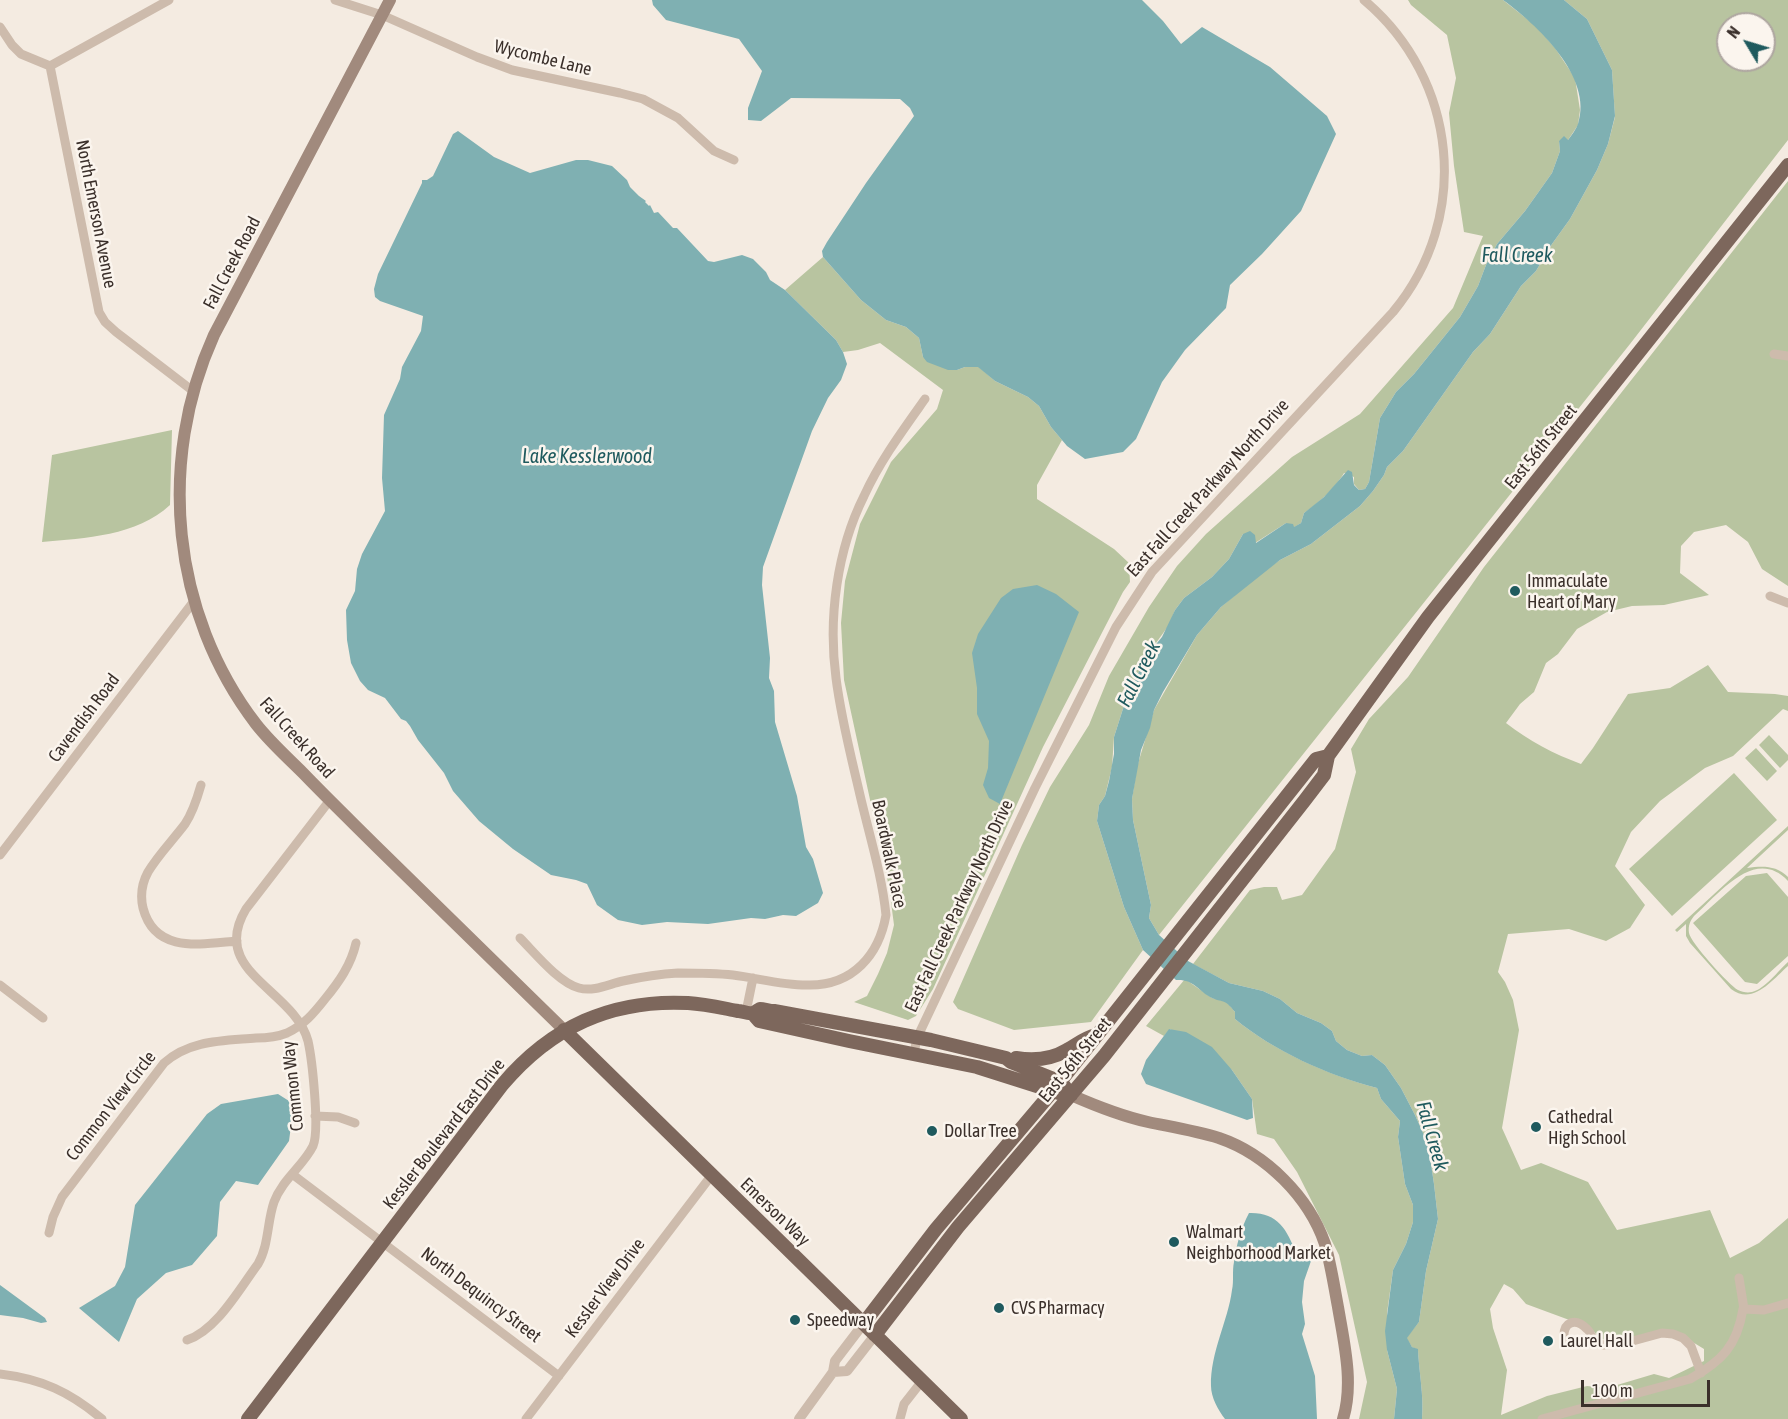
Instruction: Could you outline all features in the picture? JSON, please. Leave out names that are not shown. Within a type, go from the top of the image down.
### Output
[{"type":"main road","name":"Fall Creek Road","points":[[390,0],[214,334],[193,391],[182,441],[179,492],[183,553],[194,601],[211,646],[244,708],[270,740],[564,1030]]},
{"type":"main road","name":"East 56th Street","points":[[875,1335],[948,1239],[1071,1095],[1236,888],[1324,775],[1328,756],[1428,617],[1788,165]]},
{"type":"main road","name":"East 56th Street","points":[[864,1323],[936,1229],[1057,1087],[1316,759],[1328,756]]},
{"type":"main road","name":"Kessler Boulevard East Drive","points":[[249,1419],[507,1079],[533,1052],[582,1020],[608,1011],[661,1004],[704,1004],[749,1013],[759,1021],[914,1053],[1057,1087]]},
{"type":"main road","name":"Kessler Boulevard East Drive","points":[[749,1013],[761,1009],[767,1010],[917,1038],[1006,1058],[1071,1095]]},
{"type":"main road","name":"Emerson Way","points":[[564,1030],[961,1419]]},
{"type":"main road","points":[[1006,1058],[1031,1060],[1048,1058],[1066,1051],[1085,1037],[1098,1035]]},
{"type":"main road","points":[[1071,1095],[1124,1116],[1228,1142],[1256,1157],[1288,1184],[1313,1220],[1323,1241],[1331,1267],[1347,1374],[1348,1394],[1342,1419]]},
{"type":"street","points":[[0,27],[21,54],[50,66],[169,0]]},
{"type":"street","name":"Wycombe Lane","points":[[335,0],[382,15],[512,70],[647,101],[685,123],[714,151],[734,160]]},
{"type":"street","name":"East Fall Creek Parkway North Drive","points":[[914,1053],[917,1038],[1035,788],[1116,627],[1140,589],[1152,572],[1394,312],[1411,288],[1428,256],[1440,215],[1445,180],[1444,149],[1437,114],[1425,80],[1408,48],[1385,19],[1364,0]]},
{"type":"street","name":"North Emerson Avenue","points":[[50,66],[99,312],[105,322],[116,332],[193,391]]},
{"type":"street","points":[[1774,354],[1788,356]]},
{"type":"street","name":"Boardwalk Place","points":[[520,938],[563,980],[581,988],[597,988],[636,978],[668,974],[704,973],[802,985],[830,982],[845,977],[862,965],[872,953],[881,937],[886,915],[885,906],[843,721],[836,678],[833,625],[838,581],[845,551],[863,497],[885,457],[925,399]]},
{"type":"street","points":[[1770,596],[1788,603]]},
{"type":"street","name":"Cavendish Road","points":[[0,855],[194,601]]},
{"type":"street","points":[[201,785],[195,805],[185,823],[147,874],[142,889],[142,906],[153,927],[172,941],[187,944],[237,941],[238,928],[246,909],[330,800]]},
{"type":"street","name":"Common Way","points":[[187,1340],[202,1333],[215,1322],[258,1264],[264,1253],[274,1202],[282,1186],[314,1144],[316,1132],[310,1054],[302,1025],[288,1007],[247,969],[240,958],[237,941]]},
{"type":"street","points":[[302,1025],[311,1017],[347,969],[356,943]]},
{"type":"street","points":[[749,1013],[753,978]]},
{"type":"street","points":[[0,985],[43,1018]]},
{"type":"street","name":"Common View Circle","points":[[50,1233],[53,1217],[62,1197],[158,1069],[170,1057],[195,1044],[274,1037],[302,1025]]},
{"type":"street","points":[[315,1116],[338,1117],[355,1123]]},
{"type":"street","name":"North Dequincy Street","points":[[292,1173],[559,1376]]},
{"type":"street","name":"Kessler View Drive","points":[[526,1419],[711,1176]]},
{"type":"street","points":[[1542,1419],[1580,1407],[1671,1385],[1701,1373],[1718,1362],[1727,1352],[1738,1330],[1744,1309],[1739,1278]]},
{"type":"street","points":[[1744,1309],[1764,1310],[1788,1303]]},
{"type":"street","name":"East 56th Street","points":[[799,1419],[833,1372],[835,1360],[864,1323]]},
{"type":"street","points":[[1594,1343],[1618,1344],[1662,1333],[1673,1334],[1683,1338],[1691,1346],[1701,1373]]},
{"type":"street","name":"East 56th Street","points":[[833,1372],[846,1371],[875,1335]]},
{"type":"street","points":[[0,1374],[31,1378],[52,1386],[102,1419]]},
{"type":"street","points":[[900,1419],[904,1404],[922,1381]]},
{"type":"green space","points":[[1408,0],[1503,0],[1536,26],[1555,48],[1575,78],[1580,110],[1578,125],[1568,140],[1559,141],[1560,151],[1552,173],[1525,211],[1497,244],[1478,286],[1460,317],[1414,374],[1396,392],[1380,418],[1369,482],[1365,489],[1359,490],[1354,484],[1354,477],[1344,473],[1326,495],[1304,513],[1301,523],[1293,528],[1286,523],[1255,543],[1243,534],[1229,559],[1212,577],[1184,598],[1175,610],[1169,625],[1148,654],[1128,693],[1114,737],[1112,767],[1105,796],[1099,805],[1097,821],[1124,907],[1143,950],[1091,1022],[1014,1030],[958,1009],[953,1002],[1050,787],[1089,725],[1109,676],[1149,607],[1177,566],[1206,534],[1292,457],[1360,414],[1453,308],[1483,236],[1464,232],[1449,113],[1456,78],[1447,35]]},
{"type":"green space","points":[[1564,0],[1788,0],[1788,140],[1630,344],[1159,935],[1149,918],[1151,905],[1133,820],[1132,799],[1137,767],[1154,710],[1197,635],[1221,607],[1258,575],[1280,560],[1311,544],[1360,506],[1373,491],[1387,467],[1403,451],[1473,352],[1490,334],[1521,286],[1536,271],[1570,219],[1597,170],[1608,144],[1615,117],[1612,70],[1587,19]]},
{"type":"green space","points":[[1788,181],[1788,586],[1762,569],[1748,542],[1726,525],[1694,532],[1681,546],[1680,573],[1709,595],[1664,605],[1632,606],[1607,612],[1577,629],[1558,654],[1546,663],[1534,692],[1520,704],[1506,723],[1542,746],[1581,764],[1628,694],[1670,688],[1708,665],[1728,692],[1788,696],[1788,711],[1783,709],[1733,756],[1705,768],[1660,801],[1631,832],[1615,866],[1645,905],[1630,928],[1606,941],[1569,929],[1508,934],[1498,972],[1513,1000],[1519,1030],[1502,1128],[1521,1170],[1541,1163],[1588,1182],[1617,1230],[1710,1210],[1730,1258],[1759,1243],[1788,1218],[1788,1419],[1422,1419],[1418,1350],[1412,1347],[1406,1338],[1419,1322],[1426,1271],[1438,1219],[1428,1144],[1415,1115],[1401,1088],[1385,1065],[1372,1055],[1362,1056],[1347,1050],[1336,1041],[1332,1031],[1321,1023],[1297,1013],[1280,999],[1263,991],[1229,983],[1193,964],[1250,890],[1277,887],[1282,900],[1302,895],[1335,849],[1356,772],[1351,749],[1369,719],[1408,677],[1484,567]],"holes":[[[1504,1284],[1513,1289],[1526,1304],[1591,1328],[1600,1339],[1616,1341],[1673,1330],[1704,1349],[1704,1361],[1669,1378],[1654,1374],[1607,1388],[1587,1386],[1547,1396],[1501,1415],[1507,1370],[1493,1328],[1490,1309]]]},
{"type":"green space","points":[[823,257],[861,300],[886,320],[906,327],[919,338],[923,357],[957,370],[965,367],[979,367],[995,381],[1028,397],[1039,406],[1051,427],[1062,440],[1037,485],[1037,499],[1114,549],[1129,563],[1130,582],[1043,747],[933,989],[916,1016],[908,1020],[854,1002],[867,996],[887,953],[894,925],[889,887],[844,680],[841,623],[845,581],[860,524],[891,462],[937,409],[943,390],[880,343],[843,352],[836,340],[785,290]]},
{"type":"green space","points":[[172,430],[170,505],[142,523],[110,534],[42,542],[52,455]]},
{"type":"green space","points":[[1769,735],[1788,755],[1788,760],[1780,768],[1759,745]]},
{"type":"green space","points":[[1756,748],[1777,771],[1767,781],[1745,758]]},
{"type":"green space","points":[[1734,773],[1777,820],[1672,916],[1629,869]]},
{"type":"green space","points":[[1788,826],[1788,830],[1747,868],[1774,868],[1788,877],[1788,881],[1776,872],[1763,869],[1750,871],[1726,886],[1694,916],[1690,924],[1689,933],[1696,945],[1719,972],[1740,991],[1757,990],[1788,962],[1788,966],[1762,989],[1747,995],[1739,993],[1731,989],[1690,943],[1686,936],[1686,924],[1677,932],[1675,930]]},
{"type":"green space","points":[[1767,873],[1788,897],[1788,956],[1757,984],[1745,982],[1693,923],[1746,876]]},
{"type":"green space","points":[[1185,979],[1212,998],[1226,1001],[1235,1012],[1235,1019],[1266,1041],[1302,1061],[1340,1077],[1377,1088],[1381,1099],[1400,1121],[1398,1137],[1405,1184],[1413,1205],[1413,1222],[1406,1244],[1393,1270],[1387,1313],[1387,1350],[1397,1389],[1394,1419],[1359,1419],[1367,1382],[1339,1255],[1297,1172],[1274,1139],[1257,1134],[1252,1099],[1232,1070],[1170,1029],[1164,1036],[1146,1026]]},
{"type":"water","points":[[652,0],[1142,0],[1181,44],[1202,27],[1270,67],[1327,116],[1336,134],[1301,211],[1230,285],[1226,308],[1185,350],[1162,382],[1136,439],[1123,452],[1085,459],[1067,446],[1051,427],[1039,406],[1028,397],[995,381],[978,367],[948,370],[927,362],[923,357],[919,338],[906,327],[886,320],[861,300],[823,257],[822,251],[827,242],[914,116],[910,108],[900,99],[791,98],[761,121],[748,120],[748,108],[762,71],[739,39],[666,20],[653,5]]},
{"type":"water","name":"Fall Creek","points":[[1503,0],[1564,0],[1587,19],[1612,70],[1615,116],[1608,144],[1597,170],[1570,219],[1536,271],[1521,286],[1490,334],[1473,352],[1403,451],[1387,467],[1373,491],[1360,506],[1311,544],[1280,560],[1221,607],[1197,635],[1154,710],[1141,750],[1132,799],[1133,820],[1151,905],[1149,918],[1159,935],[1188,961],[1229,983],[1263,991],[1280,999],[1297,1013],[1321,1023],[1332,1031],[1336,1041],[1347,1050],[1362,1056],[1372,1055],[1385,1065],[1401,1088],[1428,1144],[1438,1219],[1426,1271],[1419,1322],[1407,1338],[1412,1347],[1418,1349],[1422,1419],[1394,1419],[1397,1389],[1387,1350],[1385,1331],[1393,1270],[1406,1244],[1413,1222],[1413,1205],[1405,1184],[1398,1137],[1400,1121],[1381,1099],[1377,1088],[1340,1077],[1302,1061],[1266,1041],[1235,1019],[1235,1012],[1228,1004],[1210,997],[1191,983],[1176,980],[1143,950],[1124,907],[1097,821],[1099,805],[1105,796],[1109,781],[1114,754],[1114,737],[1128,693],[1148,654],[1162,637],[1175,610],[1184,598],[1212,577],[1229,559],[1243,534],[1250,531],[1255,535],[1256,543],[1286,523],[1293,524],[1294,527],[1301,523],[1304,513],[1324,497],[1348,470],[1352,472],[1354,485],[1359,490],[1365,489],[1369,482],[1380,418],[1396,392],[1414,374],[1460,317],[1478,286],[1497,244],[1525,211],[1552,173],[1560,151],[1559,141],[1564,136],[1568,140],[1578,124],[1581,106],[1578,88],[1570,70],[1545,37]]},
{"type":"water","name":"Lake Kesslerwood","points":[[458,131],[494,157],[530,173],[576,160],[588,160],[612,166],[650,205],[654,213],[658,212],[673,228],[677,228],[708,261],[714,262],[742,255],[753,259],[766,272],[770,280],[785,290],[836,340],[843,352],[847,364],[841,380],[828,398],[812,431],[763,567],[762,585],[770,658],[769,678],[774,691],[775,722],[797,796],[806,847],[813,859],[823,893],[818,903],[796,916],[783,915],[765,919],[751,918],[708,924],[667,922],[642,925],[618,920],[597,905],[587,884],[551,875],[513,849],[479,821],[453,791],[444,773],[406,721],[401,719],[385,698],[368,690],[360,681],[351,663],[347,640],[346,610],[355,591],[357,569],[362,554],[385,511],[382,478],[384,415],[400,379],[402,367],[421,331],[423,316],[380,301],[375,297],[374,289],[378,274],[422,180],[433,176],[453,134]]},
{"type":"water","points":[[1037,585],[1056,594],[1079,612],[1000,804],[989,798],[983,785],[988,768],[989,741],[977,714],[977,688],[972,653],[978,634],[1001,598],[1013,589]]},
{"type":"water","points":[[1169,1029],[1186,1032],[1212,1047],[1232,1070],[1252,1099],[1253,1118],[1247,1120],[1146,1084],[1141,1074],[1146,1060]]},
{"type":"water","points":[[278,1094],[289,1101],[293,1111],[289,1141],[258,1185],[236,1181],[220,1202],[217,1236],[192,1265],[166,1273],[137,1299],[119,1342],[79,1308],[115,1286],[125,1267],[135,1205],[207,1114],[221,1104]]},
{"type":"water","points":[[1249,1213],[1259,1213],[1274,1219],[1289,1236],[1296,1253],[1311,1261],[1304,1281],[1302,1302],[1305,1324],[1302,1334],[1315,1376],[1317,1419],[1225,1419],[1217,1408],[1211,1390],[1213,1361],[1233,1287],[1233,1265]]},
{"type":"water","points":[[0,1285],[45,1318],[47,1322],[41,1323],[0,1315]]},
{"type":"place","name":"Immaculate Heart of Mary","points":[[1515,591]]},
{"type":"place","name":"Cathedral High School","points":[[1536,1127]]},
{"type":"place","name":"Dollar Tree","points":[[932,1131]]},
{"type":"place","name":"Walmart Neighborhood Market","points":[[1174,1242]]},
{"type":"place","name":"CVS Pharmacy","points":[[999,1308]]},
{"type":"place","name":"Speedway","points":[[795,1320]]},
{"type":"place","name":"Laurel Hall","points":[[1548,1341]]}]
